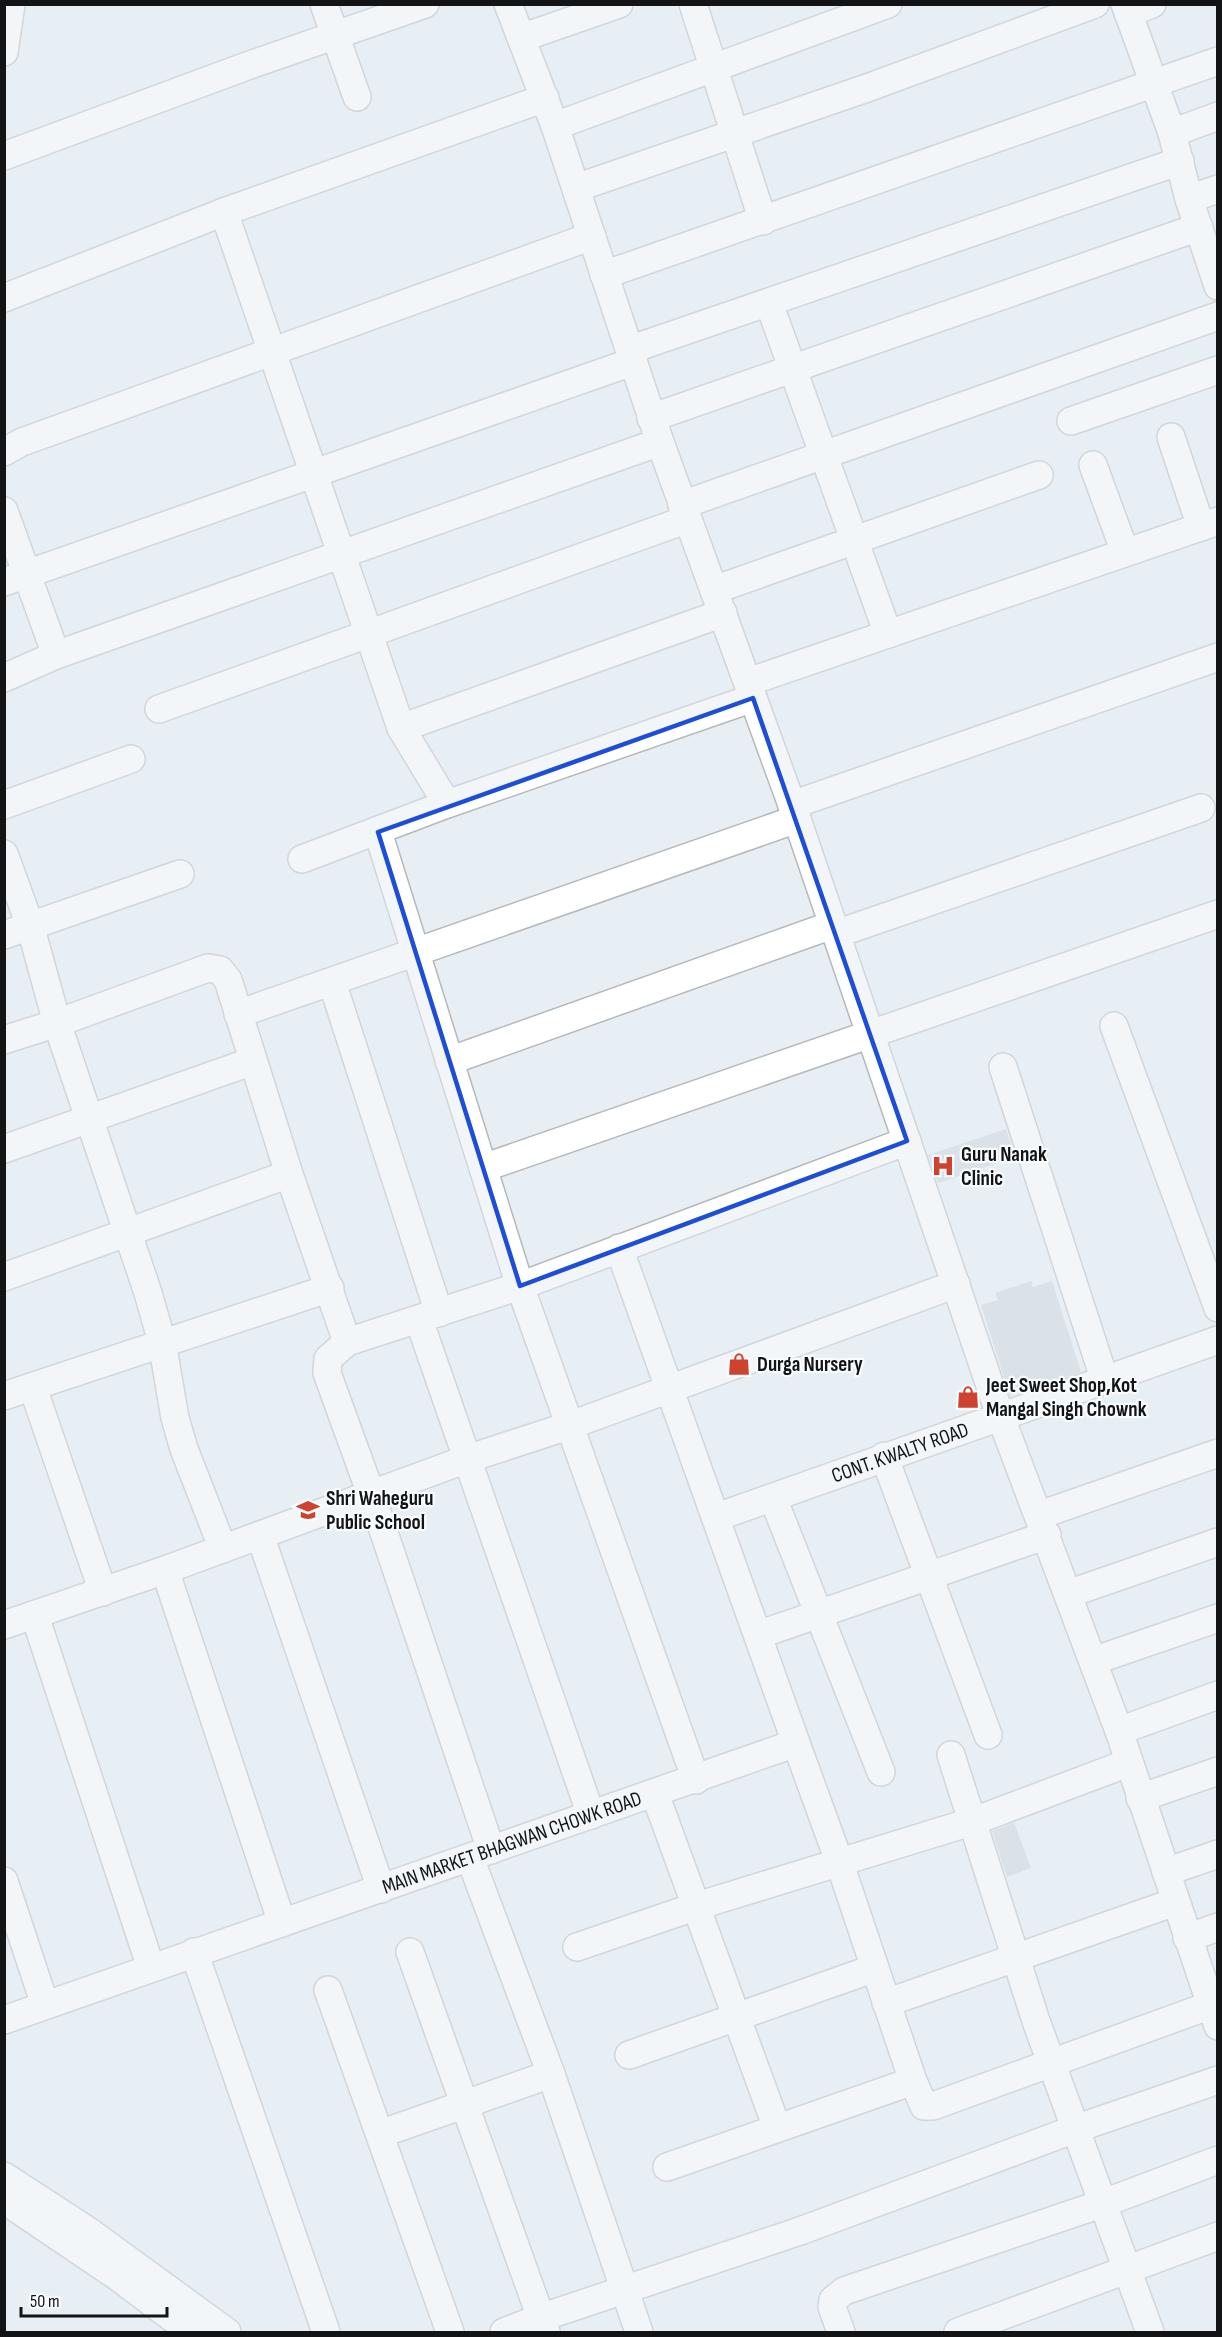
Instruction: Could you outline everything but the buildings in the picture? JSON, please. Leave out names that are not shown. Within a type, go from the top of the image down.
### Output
[{"type":"street","points":[[324,4],[357,97]]},
{"type":"street","points":[[4,156],[247,66],[425,4]]},
{"type":"street","points":[[508,4],[555,126],[656,430],[795,812],[1000,1415],[1119,1731],[1215,2016],[1052,2063],[928,2107],[921,2101],[912,2081],[839,1861],[619,1248]]},
{"type":"street","points":[[521,38],[619,4]]},
{"type":"street","points":[[693,4],[763,221]]},
{"type":"street","points":[[555,126],[715,69],[828,15],[888,4]]},
{"type":"street","points":[[576,188],[1095,4]]},
{"type":"street","points":[[4,52],[12,5]]},
{"type":"street","points":[[1135,7],[1154,83],[1172,133],[1189,199],[1218,286]]},
{"type":"street","points":[[604,274],[763,221],[1218,61]]},
{"type":"street","points":[[4,298],[224,212],[545,99]]},
{"type":"street","points":[[1172,133],[1218,116]]},
{"type":"street","points":[[16,579],[313,475],[769,303],[1180,161]]},
{"type":"street","points":[[1189,199],[1218,189]]},
{"type":"street","points":[[224,212],[401,728],[447,804]]},
{"type":"street","points":[[4,678],[56,655],[341,553],[656,430],[793,370],[1199,227]]},
{"type":"street","points":[[4,452],[22,442],[592,236]]},
{"type":"street","points":[[769,303],[888,634]]},
{"type":"street","points":[[159,709],[368,633],[825,456],[1218,316]]},
{"type":"street","points":[[1071,421],[1218,370]]},
{"type":"street","points":[[302,859],[751,690],[888,634],[1210,524],[1171,437]]},
{"type":"street","points":[[1093,465],[1125,552]]},
{"type":"street","points":[[401,728],[719,601],[855,541],[1039,475]]},
{"type":"street","points":[[4,511],[16,579],[56,655]]},
{"type":"street","points":[[238,1014],[417,953],[1218,657]]},
{"type":"street","points":[[4,805],[131,759]]},
{"type":"street","points":[[449,1061],[834,929],[1200,808]]},
{"type":"street","points":[[378,832],[520,1286],[696,1780]]},
{"type":"street","points":[[4,854],[30,925],[57,1023],[91,1118],[162,1342],[175,1418],[223,1549]]},
{"type":"street","points":[[4,934],[180,874]]},
{"type":"street","points":[[483,1168],[1218,914]]},
{"type":"street","points":[[4,1040],[208,968],[220,970],[228,980],[289,1174],[347,1342]]},
{"type":"street","points":[[332,982],[429,1317],[467,1459],[591,1815]]},
{"type":"street","points":[[1114,1026],[1218,1308]]},
{"type":"street","points":[[4,1149],[253,1061]]},
{"type":"street","points":[[1004,1067],[1105,1381]]},
{"type":"street","points":[[639,2332],[551,2074],[371,1494],[327,1372],[328,1359],[347,1342],[520,1286],[907,1141]]},
{"type":"street","points":[[4,1278],[289,1174]]},
{"type":"street","points":[[4,1625],[165,1570],[467,1459],[571,1425],[956,1284]]},
{"type":"street","points":[[4,1396],[330,1288]]},
{"type":"street","name":"CONT. KWALTY ROAD","points":[[717,1517],[1000,1415],[1105,1381],[1218,1340]]},
{"type":"street","points":[[33,1388],[103,1592]]},
{"type":"street","points":[[758,1635],[927,1575],[1218,1454]]},
{"type":"street","points":[[884,1456],[988,1735]]},
{"type":"street","points":[[773,1498],[881,1773]]},
{"type":"street","points":[[260,1535],[381,1889]]},
{"type":"street","points":[[1068,1594],[1218,1542]]},
{"type":"street","points":[[165,1570],[282,1923]]},
{"type":"street","points":[[35,1616],[151,1968]]},
{"type":"street","points":[[1093,1661],[1218,1618]]},
{"type":"street","points":[[1119,1731],[1218,1695]]},
{"type":"street","name":"MAIN MARKET BHAGWAN CHOWK ROAD","points":[[4,2020],[194,1952],[696,1780],[796,1743]]},
{"type":"street","points":[[951,1755],[974,1821],[1015,1959],[1150,2332]]},
{"type":"street","points":[[577,1947],[697,1906],[974,1821],[1128,1763]]},
{"type":"street","points":[[1140,1798],[1218,1771]]},
{"type":"street","points":[[655,1794],[777,2128]]},
{"type":"street","points":[[1166,1872],[1218,1854]]},
{"type":"street","points":[[4,1881],[45,2005]]},
{"type":"street","points":[[886,2003],[1175,1902]]},
{"type":"street","points":[[1187,1938],[1218,1927]]},
{"type":"street","points":[[194,1952],[326,2332]]},
{"type":"street","points":[[410,1952],[543,2325]]},
{"type":"street","points":[[629,2055],[875,1968]]},
{"type":"street","points":[[328,1990],[450,2332]]},
{"type":"street","points":[[380,2134],[551,2074]]},
{"type":"street","points":[[504,2332],[543,2325],[624,2290],[800,2231],[1075,2129],[1218,2080]]},
{"type":"street","points":[[667,2168],[912,2081]]},
{"type":"street","points":[[841,2332],[832,2307],[833,2300],[844,2291],[1104,2203],[1218,2160]]},
{"type":"street","points":[[4,2176],[87,2230],[227,2332]]},
{"type":"street","points":[[4,2200],[118,2277],[191,2332]]},
{"type":"street","points":[[958,2332],[1218,2236]]},
{"type":"highlighted area","points":[[753,698],[907,1141],[520,1286],[378,832]]},
{"type":"place","name":"Guru Nanak Clinic","points":[[943,1166]]},
{"type":"place","name":"Durga Nursery","points":[[739,1364]]},
{"type":"place","name":"Jeet Sweet Shop,Kot Mangal Singh Chownk","points":[[968,1397]]},
{"type":"place","name":"Shri Waheguru Public School","points":[[308,1510]]}]
